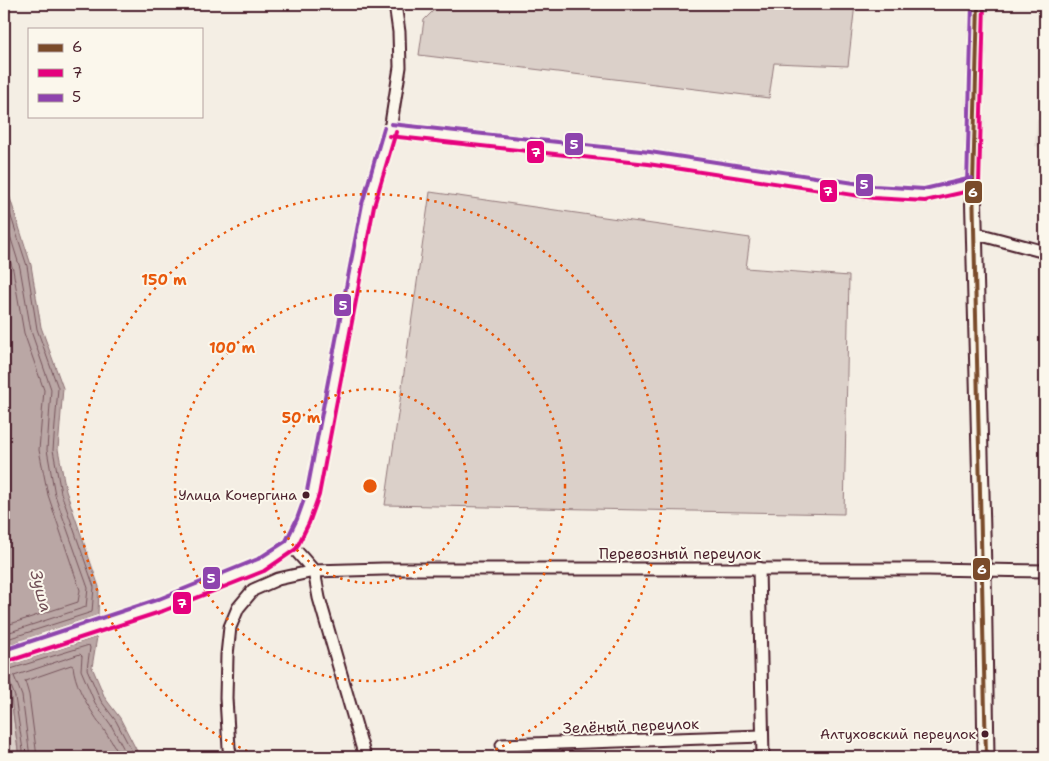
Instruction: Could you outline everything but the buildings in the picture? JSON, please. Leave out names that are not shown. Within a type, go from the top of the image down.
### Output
[{"type":"main road","points":[[978,4],[973,184],[986,757]]},
{"type":"main road","points":[[4,656],[161,605],[261,565],[291,545],[303,522],[313,493],[368,205],[390,130],[649,158],[873,192],[925,195],[973,184]]},
{"type":"street","points":[[390,130],[400,67],[399,32],[395,4]]},
{"type":"street","points":[[974,233],[1045,252]]},
{"type":"street","points":[[291,545],[314,571],[318,598],[365,757]]},
{"type":"street","points":[[759,568],[763,757]]},
{"type":"street","name":"Перевозный переулок","points":[[231,757],[226,698],[230,627],[238,608],[253,590],[278,579],[314,571],[383,569],[759,568],[1045,571]]},
{"type":"street","name":"Зелёный переулок","points":[[502,745],[762,736]]},
{"type":"shaded area","points":[[440,4],[855,4],[848,66],[774,63],[769,98],[419,55],[424,20]]},
{"type":"shaded area","points":[[1037,119],[1045,119],[1045,148],[1035,146]]},
{"type":"shaded area","points":[[430,192],[750,238],[746,268],[849,276],[844,514],[385,505]]},
{"type":"shaded area","points":[[4,698],[11,698],[19,757],[4,757]]},
{"type":"water","name":"Зуша","points":[[4,179],[31,265],[41,327],[63,388],[58,449],[66,491],[99,587],[98,615],[4,646]]},
{"type":"water","points":[[97,637],[92,667],[105,698],[120,718],[140,757],[19,757],[11,698],[4,680],[4,667]]},
{"type":"pier","points":[[101,614],[99,618],[4,648],[4,646]]},
{"type":"pier","points":[[96,634],[99,636],[4,667],[4,664]]},
{"type":"transit line","name":"5","points":[[967,184],[972,4]]},
{"type":"transit line","name":"6","points":[[978,4],[973,184],[986,757]]},
{"type":"transit line","name":"7","points":[[979,184],[984,4]]},
{"type":"transit line","name":"5","points":[[391,124],[650,152],[874,186],[924,189],[972,178]]},
{"type":"transit line","name":"5","points":[[4,650],[159,599],[258,559],[286,541],[297,519],[307,491],[362,204],[384,128]]},
{"type":"transit line","name":"7","points":[[6,662],[163,611],[264,571],[296,549],[309,523],[319,495],[374,206],[396,132]]},
{"type":"transit line","name":"7","points":[[389,136],[648,164],[873,198],[925,201],[974,190]]},
{"type":"place","name":"Улица Кочергина","points":[[306,495]]},
{"type":"place","name":"Алтуховский переулок","points":[[985,734]]}]
